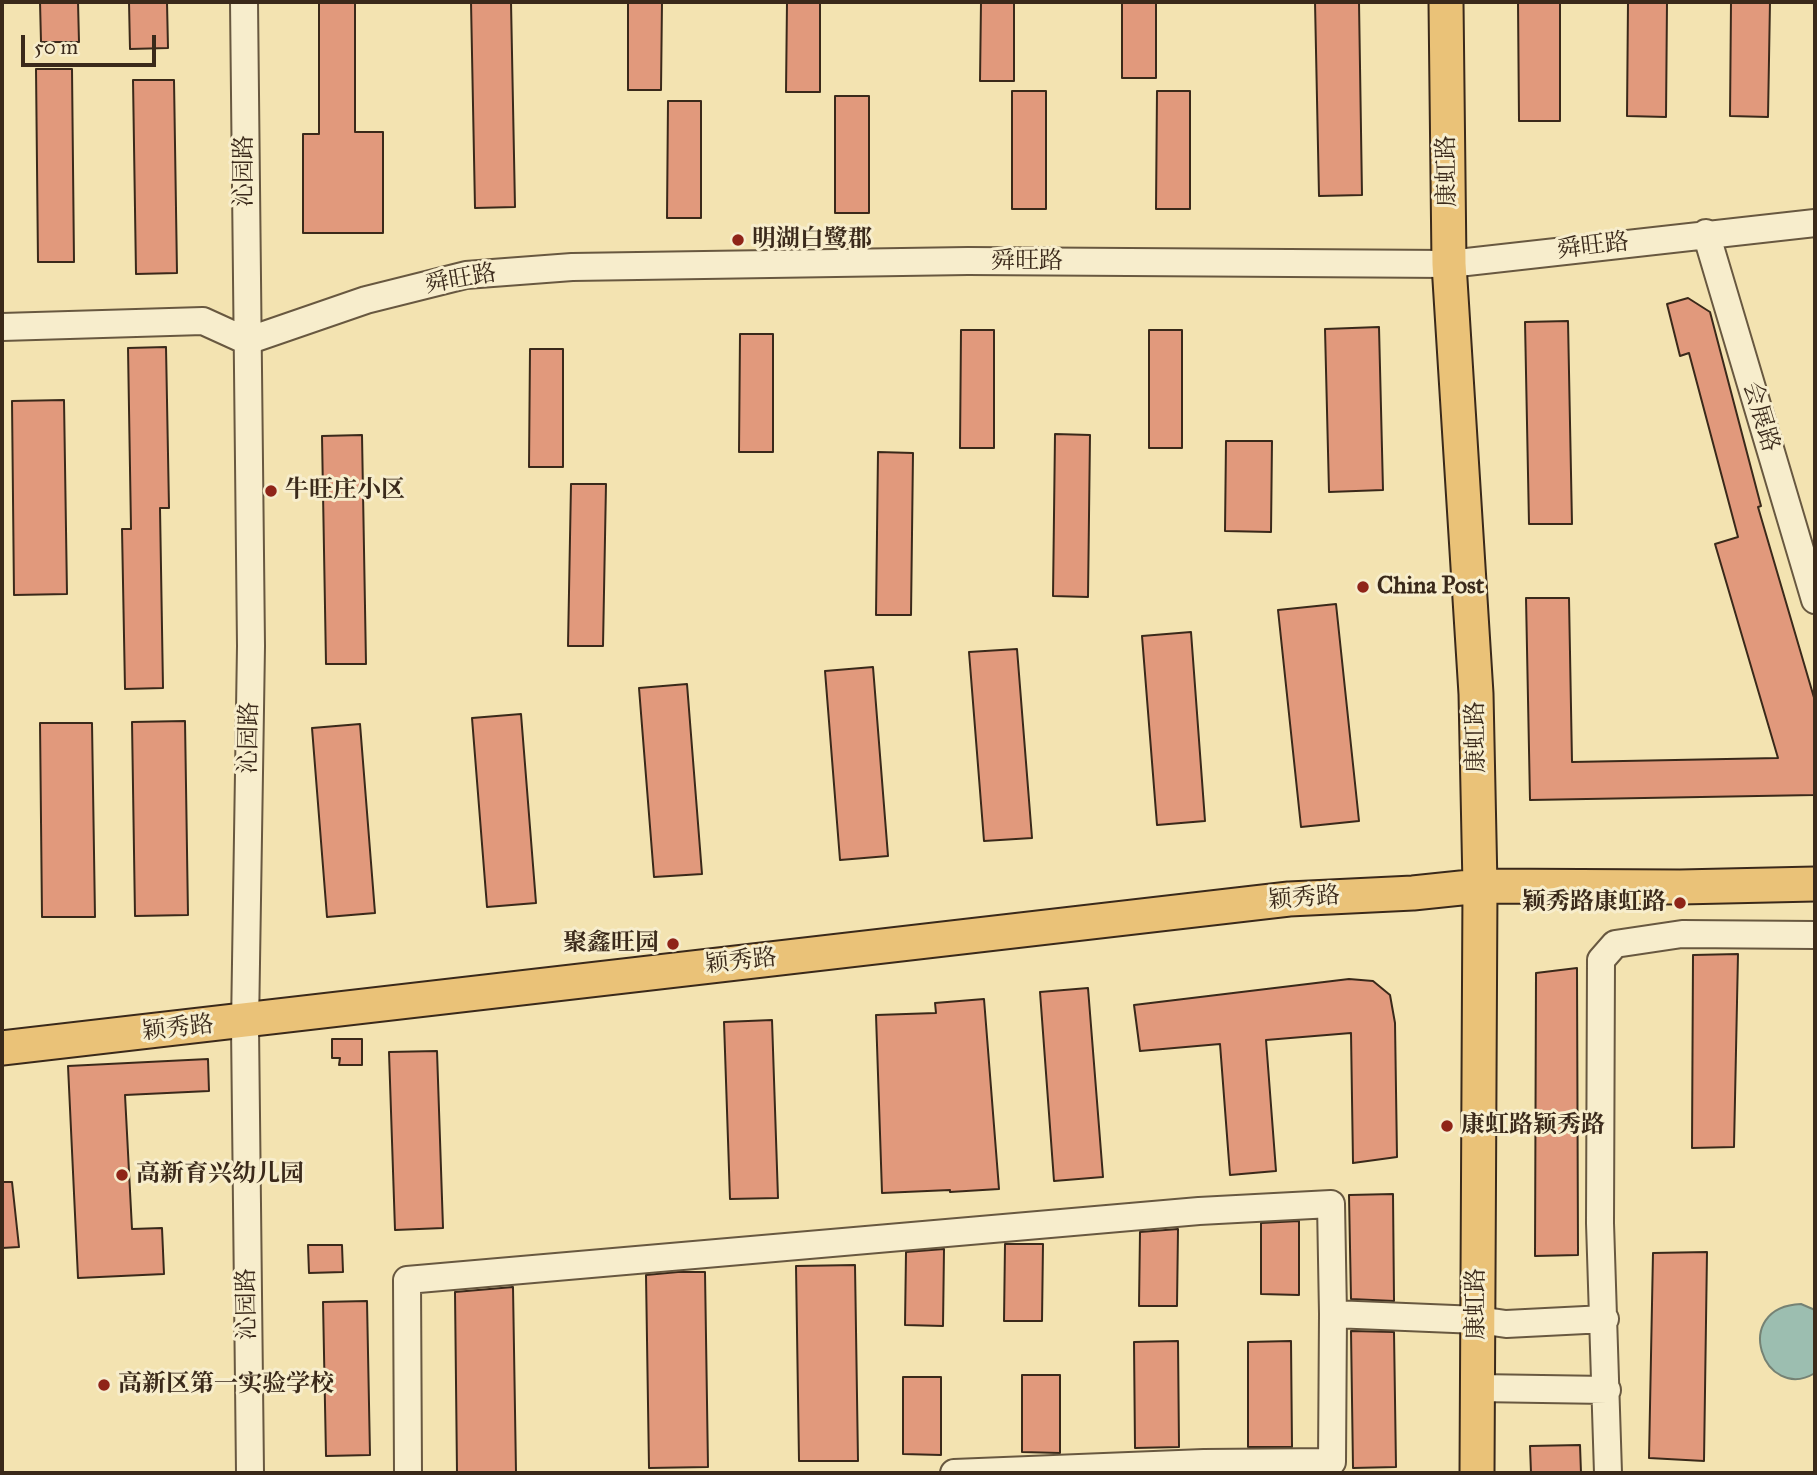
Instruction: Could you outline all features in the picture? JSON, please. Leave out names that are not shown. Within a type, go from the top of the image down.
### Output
[{"type":"main road","name":"康虹路","points":[[1446,2],[1449,264],[1476,694],[1480,886],[1477,1473]]},
{"type":"main road","name":"颖秀路","points":[[2,1048],[1289,899],[1480,886],[1558,872],[1815,861]]},
{"type":"main road","name":"颖秀路","points":[[1480,886],[1680,887],[1815,884]]},
{"type":"street","name":"沁园路","points":[[244,2],[251,646],[246,1021],[250,1473]]},
{"type":"street","name":"舜旺路","points":[[247,341],[366,300],[466,275],[572,267],[968,261],[1449,264],[1706,233],[1815,223]]},
{"type":"street","name":"会展路","points":[[1706,233],[1815,600]]},
{"type":"street","points":[[2,327],[203,321],[247,341]]},
{"type":"street","points":[[1608,1473],[1601,1223],[1601,960],[1615,944],[1682,934],[1815,935]]},
{"type":"street","points":[[408,1473],[407,1280],[1199,1211],[1331,1204],[1332,1462],[1204,1462],[954,1473]]},
{"type":"street","points":[[1333,1314],[1478,1320],[1506,1324],[1605,1319]]},
{"type":"street","points":[[1477,1388],[1607,1390]]},
{"type":"shaded area","points":[[1801,1304],[1815,1310],[1815,1373],[1797,1379],[1781,1376],[1769,1366],[1762,1351],[1760,1335],[1766,1320],[1779,1309]]},
{"type":"building","points":[[40,2],[78,2],[79,42],[41,42]]},
{"type":"building","points":[[129,2],[167,2],[168,48],[130,49]]},
{"type":"building","points":[[319,2],[355,2],[355,132],[383,132],[383,233],[303,233],[303,134],[319,134]]},
{"type":"building","points":[[471,2],[511,2],[515,207],[475,208]]},
{"type":"building","points":[[628,2],[662,2],[661,90],[628,90]]},
{"type":"building","points":[[787,2],[820,2],[820,92],[786,92]]},
{"type":"building","points":[[981,2],[1014,2],[1014,81],[980,81]]},
{"type":"building","points":[[1122,2],[1156,2],[1156,78],[1122,78]]},
{"type":"building","points":[[1315,2],[1359,2],[1362,195],[1319,196]]},
{"type":"building","points":[[1518,2],[1560,2],[1560,121],[1519,121]]},
{"type":"building","points":[[1628,2],[1667,2],[1666,117],[1627,116]]},
{"type":"building","points":[[1731,2],[1770,2],[1768,117],[1730,116]]},
{"type":"building","points":[[36,69],[72,69],[74,262],[38,262]]},
{"type":"building","points":[[133,80],[174,80],[177,273],[136,274]]},
{"type":"building","points":[[1012,91],[1046,91],[1046,209],[1012,209]]},
{"type":"building","points":[[1157,91],[1190,91],[1190,209],[1156,209]]},
{"type":"building","points":[[835,96],[869,96],[869,213],[835,213]]},
{"type":"building","points":[[668,101],[701,101],[701,218],[667,218]]},
{"type":"building","points":[[1688,298],[1710,312],[1761,506],[1758,507],[1815,701],[1815,795],[1530,800],[1526,598],[1569,598],[1572,762],[1778,758],[1715,544],[1738,537],[1689,353],[1680,356],[1667,304]]},
{"type":"building","points":[[1568,321],[1572,524],[1529,524],[1525,322]]},
{"type":"building","points":[[1379,327],[1383,490],[1329,492],[1325,329]]},
{"type":"building","points":[[961,330],[994,330],[994,448],[960,448]]},
{"type":"building","points":[[1149,330],[1182,330],[1182,448],[1149,448]]},
{"type":"building","points":[[740,334],[773,334],[773,452],[739,452]]},
{"type":"building","points":[[166,347],[169,508],[160,508],[163,688],[125,689],[122,529],[131,529],[128,348]]},
{"type":"building","points":[[530,349],[563,349],[563,467],[529,467]]},
{"type":"building","points":[[64,400],[67,594],[14,595],[12,401]]},
{"type":"building","points":[[1055,434],[1090,435],[1088,597],[1053,596]]},
{"type":"building","points":[[362,435],[366,664],[326,664],[322,436]]},
{"type":"building","points":[[1226,441],[1272,441],[1271,532],[1225,531]]},
{"type":"building","points":[[878,452],[913,453],[911,615],[876,615]]},
{"type":"building","points":[[571,484],[606,484],[603,646],[568,646]]},
{"type":"building","points":[[1336,604],[1359,821],[1301,827],[1278,610]]},
{"type":"building","points":[[1191,632],[1205,821],[1157,825],[1142,636]]},
{"type":"building","points":[[1017,649],[1032,838],[984,841],[969,652]]},
{"type":"building","points":[[873,667],[888,856],[840,860],[825,671]]},
{"type":"building","points":[[687,684],[702,874],[654,877],[639,688]]},
{"type":"building","points":[[521,714],[536,903],[487,907],[472,718]]},
{"type":"building","points":[[185,721],[188,915],[135,916],[132,722]]},
{"type":"building","points":[[40,723],[92,723],[95,917],[42,917]]},
{"type":"building","points":[[360,724],[375,913],[327,917],[312,728]]},
{"type":"building","points":[[1738,954],[1734,1147],[1692,1148],[1693,955]]},
{"type":"building","points":[[1577,968],[1578,1255],[1535,1256],[1536,973]]},
{"type":"building","points":[[1349,979],[1373,981],[1390,995],[1395,1023],[1397,1157],[1353,1163],[1351,1033],[1266,1040],[1276,1171],[1230,1175],[1220,1044],[1140,1051],[1134,1005]]},
{"type":"building","points":[[1088,988],[1103,1177],[1054,1181],[1040,992]]},
{"type":"building","points":[[984,999],[999,1189],[882,1193],[876,1015],[936,1013],[935,1003]]},
{"type":"building","points":[[772,1020],[778,1198],[730,1199],[724,1022]]},
{"type":"building","points":[[332,1039],[362,1039],[362,1065],[339,1065],[340,1058],[332,1058]]},
{"type":"building","points":[[437,1051],[443,1228],[395,1230],[389,1052]]},
{"type":"building","points":[[208,1059],[209,1091],[125,1095],[132,1229],[162,1228],[164,1274],[78,1278],[68,1066]]},
{"type":"building","points":[[2,1182],[12,1182],[19,1247],[2,1248]]},
{"type":"building","points":[[1393,1194],[1394,1301],[1351,1299],[1349,1195]]},
{"type":"building","points":[[1299,1221],[1299,1295],[1261,1294],[1261,1223]]},
{"type":"building","points":[[1178,1229],[1177,1306],[1139,1306],[1140,1232]]},
{"type":"building","points":[[1005,1244],[1043,1244],[1042,1321],[1004,1321]]},
{"type":"building","points":[[308,1245],[342,1245],[343,1272],[309,1273]]},
{"type":"building","points":[[944,1249],[943,1326],[905,1325],[906,1252]]},
{"type":"building","points":[[1707,1252],[1704,1461],[1649,1458],[1653,1253]]},
{"type":"building","points":[[855,1265],[858,1461],[799,1461],[796,1266]]},
{"type":"building","points":[[705,1272],[708,1467],[649,1468],[646,1275]]},
{"type":"building","points":[[513,1287],[516,1473],[457,1473],[455,1292]]},
{"type":"building","points":[[367,1301],[370,1455],[326,1456],[323,1302]]},
{"type":"building","points":[[1351,1331],[1394,1332],[1396,1467],[1353,1468]]},
{"type":"building","points":[[1178,1341],[1179,1447],[1135,1448],[1134,1342]]},
{"type":"building","points":[[1291,1341],[1292,1447],[1248,1447],[1248,1342]]},
{"type":"building","points":[[1022,1375],[1060,1375],[1060,1453],[1022,1452]]},
{"type":"building","points":[[903,1377],[941,1377],[941,1455],[903,1454]]},
{"type":"building","points":[[1580,1445],[1581,1473],[1531,1473],[1530,1446]]},
{"type":"place","name":"明湖白鹭郡","points":[[738,240]]},
{"type":"place","name":"牛旺庄小区","points":[[271,491]]},
{"type":"place","name":"China Post","points":[[1363,587]]},
{"type":"place","name":"颖秀路康虹路","points":[[1680,903]]},
{"type":"place","name":"聚鑫旺园","points":[[673,944]]},
{"type":"place","name":"康虹路颖秀路","points":[[1447,1126]]},
{"type":"place","name":"高新育兴幼儿园","points":[[122,1175]]},
{"type":"place","name":"高新区第一实验学校","points":[[104,1385]]}]
